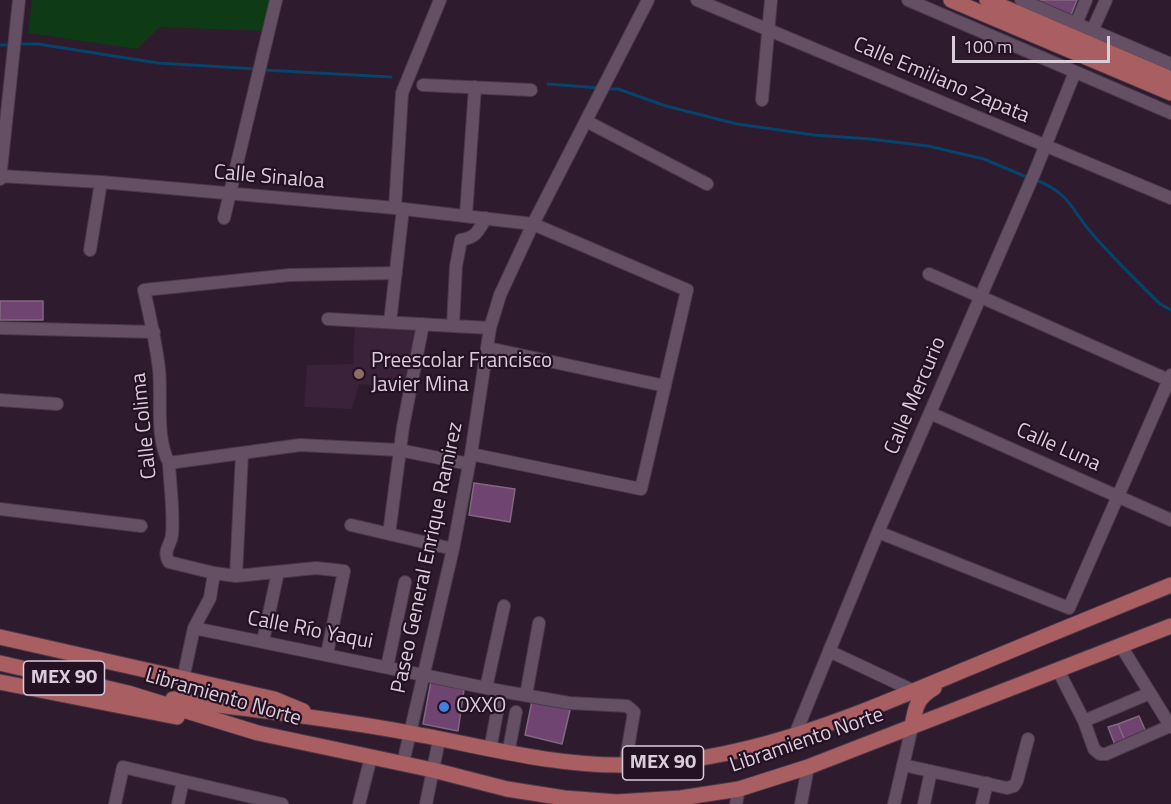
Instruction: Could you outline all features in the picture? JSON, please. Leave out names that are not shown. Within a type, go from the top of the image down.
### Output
[{"type":"main road","points":[[951,0],[1171,93]]},
{"type":"main road","points":[[987,0],[1171,79]]},
{"type":"main road","name":"Libramiento Norte","points":[[128,693],[322,719],[410,733],[508,754],[572,763],[625,765],[679,761],[747,749],[794,737],[914,691],[1171,585]]},
{"type":"main road","name":"Libramiento Norte","points":[[128,693],[258,733],[433,770],[507,789],[617,803],[681,798],[738,797],[808,767],[1171,626]]},
{"type":"main road","points":[[0,637],[274,699],[322,719]]},
{"type":"main road","points":[[912,727],[916,704],[923,694],[984,668],[988,660]]},
{"type":"main road","name":"MEX 90","points":[[0,663],[128,693]]},
{"type":"main road","points":[[0,682],[258,733]]},
{"type":"street","points":[[0,177],[19,0]]},
{"type":"street","points":[[224,218],[276,0]]},
{"type":"street","points":[[390,322],[396,273],[402,93],[440,0]]},
{"type":"street","name":"Paseo General Enrique Ramirez","points":[[403,764],[453,549],[470,459],[490,328],[500,295],[533,224],[648,0]]},
{"type":"street","name":"Calle Emiliano Zapata","points":[[697,0],[1171,198]]},
{"type":"street","points":[[762,100],[771,0]]},
{"type":"street","points":[[1021,0],[1171,64]]},
{"type":"street","points":[[1077,24],[1086,0]]},
{"type":"street","points":[[1092,31],[1106,0]]},
{"type":"street","points":[[914,1],[936,5],[1076,72],[1171,113]]},
{"type":"street","name":"Calle Mercurio","points":[[794,737],[878,532],[1076,72]]},
{"type":"street","points":[[423,85],[531,90]]},
{"type":"street","points":[[466,215],[475,87]]},
{"type":"street","points":[[586,121],[707,184]]},
{"type":"street","name":"Calle Sinaloa","points":[[0,177],[101,182],[466,215],[533,224],[687,290],[664,386]]},
{"type":"street","points":[[90,250],[101,182]]},
{"type":"street","points":[[453,325],[456,266],[461,240],[476,235],[486,218]]},
{"type":"street","name":"Calle Colima","points":[[214,573],[168,562],[166,558],[165,551],[172,537],[169,463],[165,456],[160,421],[159,371],[154,332],[144,291],[290,276],[396,273]]},
{"type":"street","points":[[878,532],[1069,608],[1170,379],[929,274]]},
{"type":"street","points":[[328,319],[490,328]]},
{"type":"street","points":[[389,534],[399,450],[423,324]]},
{"type":"street","points":[[0,328],[154,332]]},
{"type":"street","points":[[169,463],[300,445],[399,450],[423,455],[470,459],[641,489],[664,386],[488,348]]},
{"type":"street","points":[[0,400],[57,404]]},
{"type":"street","name":"Calle Luna","points":[[930,413],[1171,519]]},
{"type":"street","points":[[236,576],[242,453]]},
{"type":"street","points":[[0,509],[141,526]]},
{"type":"street","points":[[351,525],[453,549]]},
{"type":"street","points":[[183,679],[194,628],[210,598],[214,573],[236,576],[316,568],[344,571],[327,654]]},
{"type":"street","points":[[263,641],[278,572]]},
{"type":"street","points":[[387,667],[405,582]]},
{"type":"street","points":[[486,688],[504,606]]},
{"type":"street","points":[[526,695],[539,623]]},
{"type":"street","name":"Calle Río Yaqui","points":[[194,628],[501,691],[569,703],[627,706],[634,712],[625,765]]},
{"type":"street","points":[[1058,670],[1084,721],[1094,749],[1100,754],[1106,754],[1171,727],[1121,646]]},
{"type":"street","points":[[829,651],[914,691]]},
{"type":"street","points":[[490,750],[501,691]]},
{"type":"street","points":[[1084,721],[1150,693]]},
{"type":"street","points":[[508,754],[516,712]]},
{"type":"street","points":[[894,804],[912,727]]},
{"type":"street","points":[[903,765],[1007,788],[1014,786],[1028,739]]},
{"type":"street","points":[[426,804],[439,740]]},
{"type":"street","points":[[359,804],[371,757]]},
{"type":"street","points":[[115,804],[123,767],[183,780],[240,799],[282,804]]},
{"type":"street","points":[[801,804],[808,767]]},
{"type":"street","points":[[924,804],[931,771]]},
{"type":"street","points":[[178,804],[183,780]]},
{"type":"street","points":[[982,804],[987,783]]},
{"type":"shaded area","name":"Preescolar Francisco Javier Mina","points":[[355,324],[418,332],[409,388],[359,384],[352,409],[304,407],[307,365],[353,364]]},
{"type":"green space","points":[[32,0],[270,0],[264,31],[160,27],[137,49],[28,33]]},
{"type":"building","points":[[1036,0],[1077,0],[1071,15]]},
{"type":"building","points":[[0,301],[43,301],[43,320],[0,320]]},
{"type":"building","points":[[474,483],[515,489],[510,522],[469,515]]},
{"type":"building","name":"OXXO","points":[[431,681],[464,690],[458,731],[423,724]]},
{"type":"building","points":[[532,701],[570,710],[562,744],[525,735]]},
{"type":"building","points":[[1139,716],[1146,732],[1125,741],[1118,724]]},
{"type":"building","points":[[1118,724],[1125,741],[1115,745],[1108,727]]},
{"type":"waterway","points":[[16,44],[38,44],[158,63],[257,69]]},
{"type":"waterway","points":[[0,45],[10,45]]},
{"type":"waterway","points":[[264,70],[391,77]]},
{"type":"waterway","points":[[548,84],[600,88]]},
{"type":"waterway","points":[[607,89],[618,89],[666,106],[737,124],[814,135],[928,146],[984,159],[1029,178]]},
{"type":"waterway","points":[[1036,180],[1057,191],[1110,254],[1160,304],[1171,310]]},
{"type":"place","name":"Preescolar Francisco Javier Mina","points":[[359,374]]},
{"type":"place","name":"OXXO","points":[[444,707]]}]
